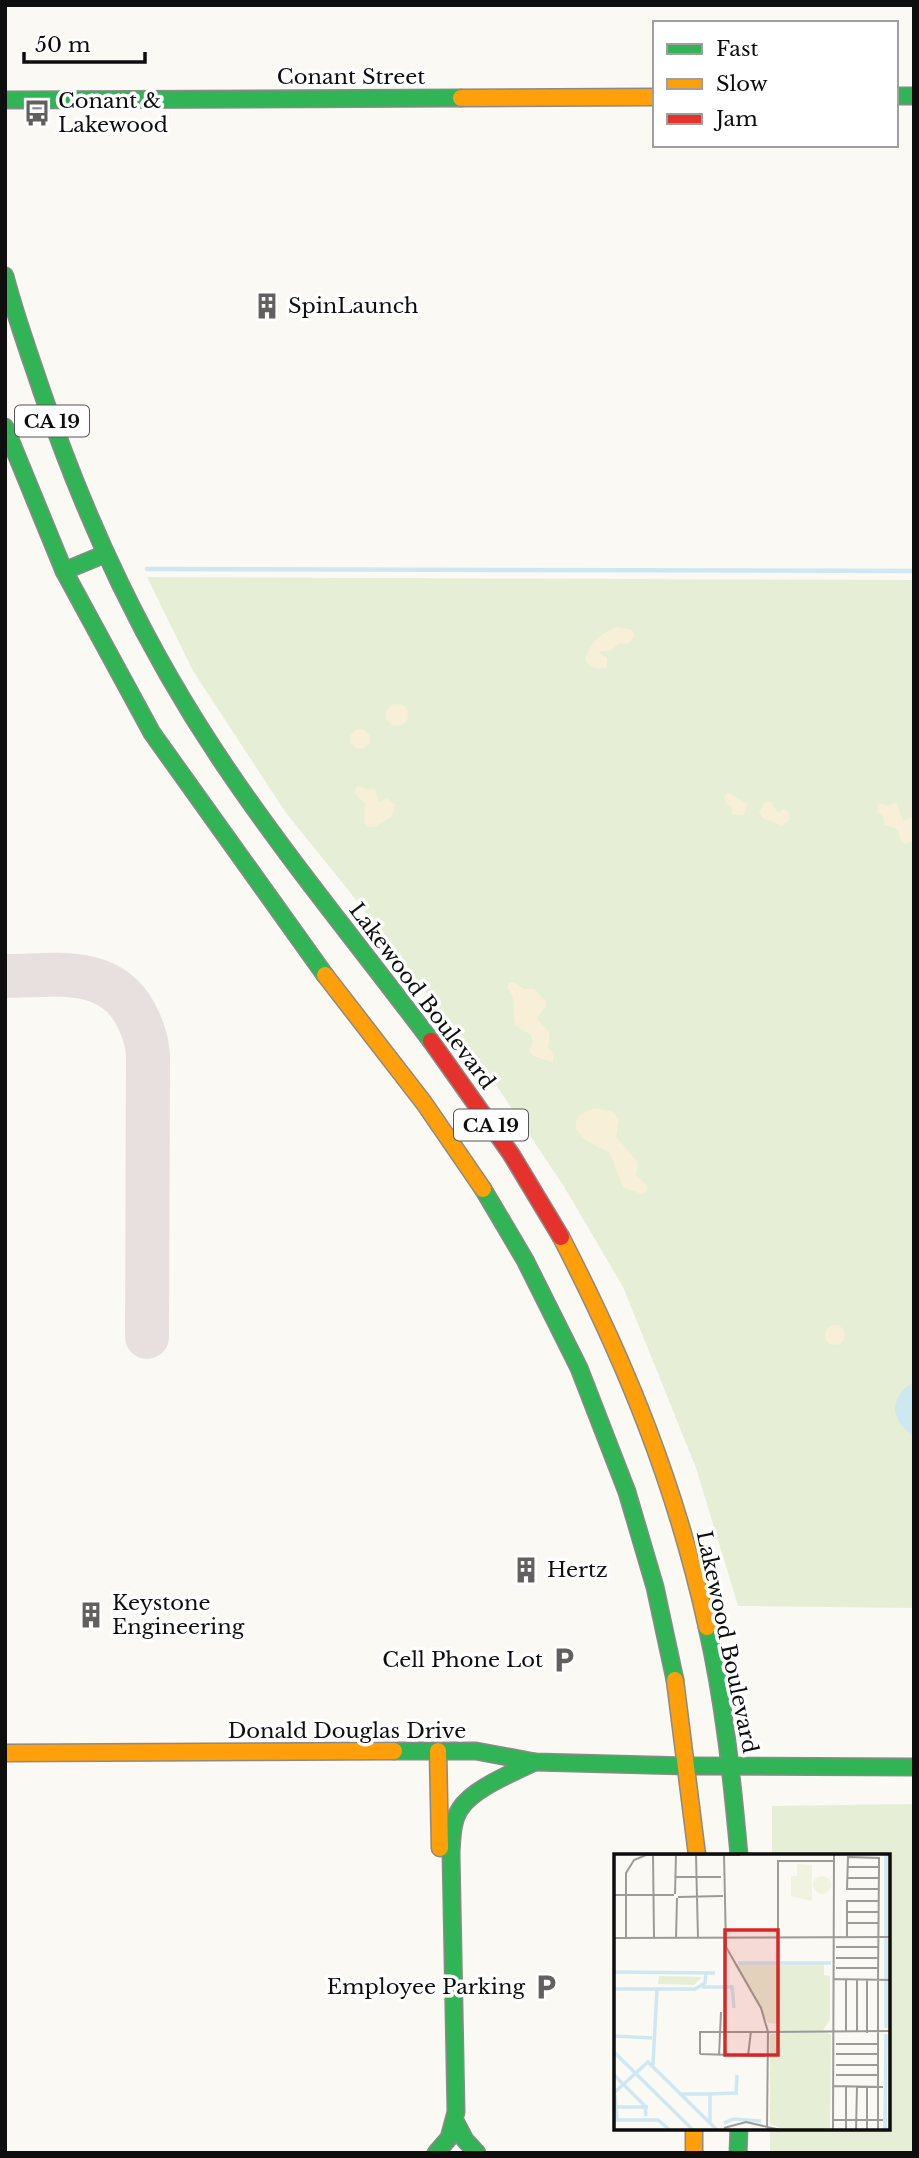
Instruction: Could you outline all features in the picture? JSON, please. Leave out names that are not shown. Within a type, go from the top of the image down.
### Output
[{"type":"main road","name":"Conant Street","points":[[5,100],[653,97]]},
{"type":"main road","name":"Lakewood Boulevard","points":[[5,276],[55,430],[117,581],[189,711],[242,792],[459,1078],[511,1153],[563,1240],[618,1350],[668,1478],[696,1576],[718,1678],[732,1765],[739,1854]]},
{"type":"main road","name":"CA 19","points":[[5,427],[64,570],[152,733],[300,943],[424,1103],[475,1176],[526,1260],[579,1368],[627,1492],[655,1587],[676,1686],[696,1854]]},
{"type":"main road","points":[[64,570],[106,554]]},
{"type":"main road","points":[[438,1751],[440,1856],[452,1890]]},
{"type":"main road","name":"Donald Douglas Drive","points":[[5,1753],[476,1751],[535,1762],[914,1767]]},
{"type":"main road","points":[[436,2153],[449,2138],[455,2121],[453,1827],[461,1805],[535,1762]]},
{"type":"main road","points":[[455,2121],[477,2153]]},
{"type":"main road","points":[[694,2130],[694,2153]]},
{"type":"main road","points":[[738,2153],[739,2130]]},
{"type":"green space","points":[[147,577],[914,580],[914,1608],[738,1606],[696,1468],[623,1287],[563,1185],[492,1079],[286,813],[193,671]]},
{"type":"green space","points":[[914,1804],[914,2153],[770,2153],[770,2130],[891,2130],[891,1854],[772,1854],[772,1806]]},
{"type":"sand","points":[[617,627],[632,630],[635,636],[627,644],[619,643],[611,651],[600,651],[600,654],[607,658],[607,668],[590,666],[585,658],[591,647],[601,635]]},
{"type":"sand","points":[[393,704],[401,704],[408,711],[408,719],[401,726],[393,726],[386,719],[386,711]]},
{"type":"sand","points":[[356,729],[364,729],[370,739],[364,749],[356,749],[350,743],[350,735]]},
{"type":"sand","points":[[360,786],[369,790],[375,789],[379,803],[387,798],[395,805],[392,816],[374,827],[368,826],[364,822],[365,804],[355,793]]},
{"type":"sand","points":[[728,793],[748,804],[743,815],[732,814],[732,807],[726,803],[724,796]]},
{"type":"sand","points":[[766,801],[771,802],[778,813],[784,809],[788,812],[790,819],[782,826],[763,818],[759,812]]},
{"type":"sand","points":[[896,802],[903,821],[914,817],[914,840],[905,844],[900,840],[898,830],[884,824],[883,816],[877,812],[879,803],[888,806]]},
{"type":"sand","points":[[513,982],[524,989],[534,989],[545,1001],[546,1006],[537,1018],[549,1032],[548,1048],[553,1054],[553,1062],[533,1056],[529,1050],[533,1042],[531,1035],[516,1026],[512,996],[507,987]]},
{"type":"sand","points":[[594,1108],[613,1112],[619,1120],[616,1137],[637,1161],[636,1175],[647,1186],[646,1192],[642,1194],[623,1187],[610,1153],[585,1140],[576,1129],[580,1115]]},
{"type":"sand","points":[[831,1325],[839,1325],[845,1335],[839,1345],[831,1345],[825,1339],[825,1331]]},
{"type":"water","points":[[914,1382],[914,1438],[899,1421],[895,1410],[899,1395]]},
{"type":"waterway","points":[[147,569],[914,571]]},
{"type":"taxiway","points":[[5,976],[60,975],[94,980],[124,997],[142,1028],[148,1055],[147,1337]]},
{"type":"traffic: fast","points":[[898,96],[914,96]]},
{"type":"traffic: fast","points":[[5,100],[461,98]]},
{"type":"traffic: fast","points":[[5,276],[42,392],[79,490],[121,585],[169,677],[249,801],[431,1041]]},
{"type":"traffic: fast","points":[[5,427],[64,571],[152,733],[325,975]]},
{"type":"traffic: fast","points":[[64,571],[105,554]]},
{"type":"traffic: fast","points":[[483,1189],[525,1260],[579,1368],[627,1492],[655,1587],[675,1680]]},
{"type":"traffic: fast","points":[[707,1627],[727,1740],[739,1854]]},
{"type":"traffic: fast","points":[[394,1751],[476,1751],[535,1762],[914,1767]]},
{"type":"traffic: fast","points":[[436,2153],[449,2138],[456,2112],[451,1852],[454,1824],[460,1809],[474,1795],[535,1762]]},
{"type":"traffic: fast","points":[[455,2121],[465,2140],[477,2153]]},
{"type":"traffic: fast","points":[[738,2153],[739,2130]]},
{"type":"traffic: slow","points":[[461,98],[653,97]]},
{"type":"traffic: slow","points":[[325,975],[424,1103],[483,1189]]},
{"type":"traffic: slow","points":[[561,1237],[628,1379],[665,1475],[695,1575],[707,1627]]},
{"type":"traffic: slow","points":[[675,1680],[697,1854]]},
{"type":"traffic: slow","points":[[5,1753],[394,1751]]},
{"type":"traffic: slow","points":[[438,1751],[440,1848]]},
{"type":"traffic: slow","points":[[694,2130],[694,2153]]},
{"type":"traffic: jam","points":[[431,1041],[511,1154],[561,1237]]},
{"type":"place","name":"Conant & Lakewood","points":[[37,113]]},
{"type":"place","name":"SpinLaunch","points":[[267,306]]},
{"type":"place","name":"Hertz","points":[[526,1570]]},
{"type":"place","name":"Keystone Engineering","points":[[91,1615]]},
{"type":"place","name":"Cell Phone Lot","points":[[564,1660]]},
{"type":"place","name":"Employee Parking","points":[[546,1987]]}]
